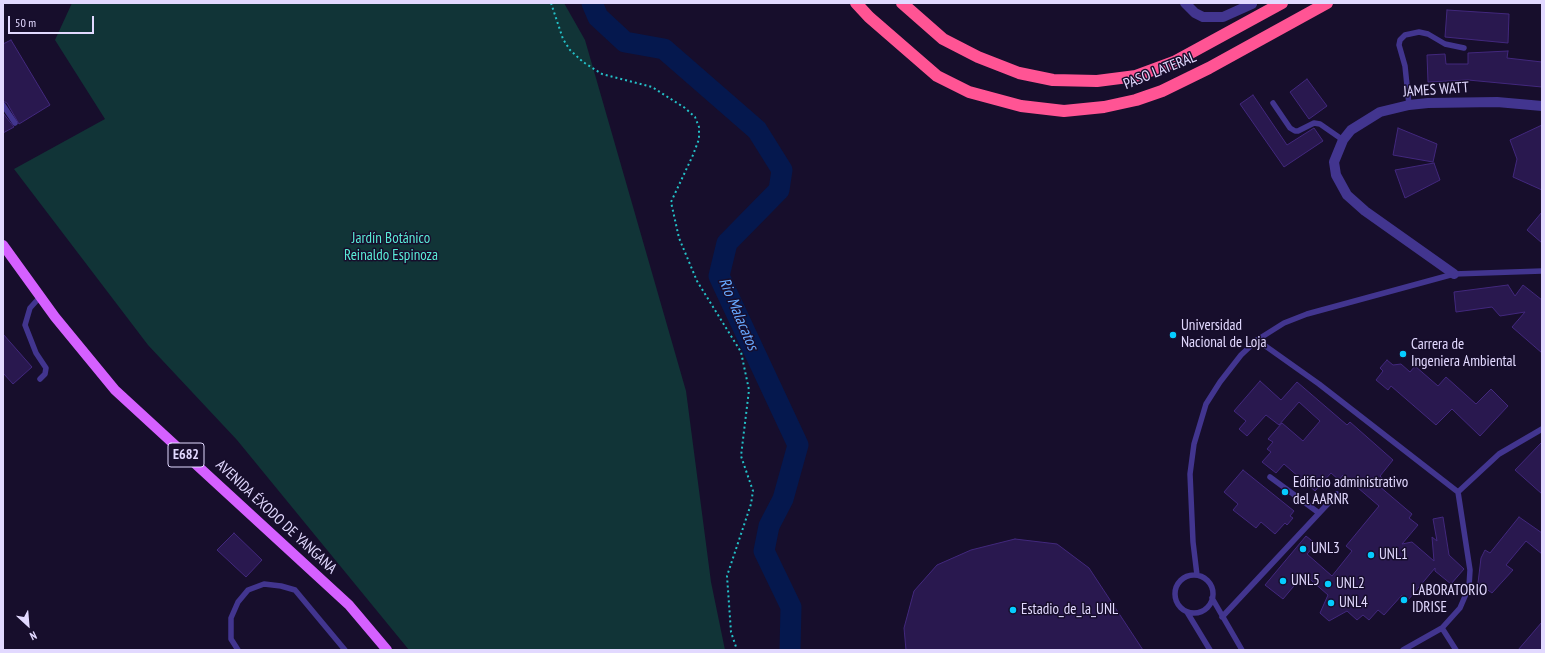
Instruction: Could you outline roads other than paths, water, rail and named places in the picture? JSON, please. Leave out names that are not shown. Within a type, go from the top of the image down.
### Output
[{"type":"highway","name":"PASO LATERAL","points":[[856,3],[868,17],[937,76],[969,92],[1021,106],[1064,111],[1104,107],[1136,100],[1162,91],[1209,68],[1327,3]]},
{"type":"highway","name":"PASO LATERAL","points":[[902,3],[942,39],[978,58],[1020,73],[1053,80],[1097,81],[1136,76],[1174,62],[1282,3]]},
{"type":"main road","name":"AVENIDA ÉXODO DE YANGANA","points":[[3,245],[40,297],[115,390],[349,605],[387,650]]},
{"type":"street","points":[[1185,3],[1194,13],[1204,18],[1222,17],[1252,4]]},
{"type":"street","name":"JAMES WATT","points":[[1454,274],[1365,211],[1346,194],[1336,175],[1334,162],[1343,140],[1351,130],[1380,112],[1409,105],[1428,102],[1497,102],[1542,106]]},
{"type":"lane","points":[[1409,105],[1405,66],[1399,45],[1400,40],[1405,34],[1419,32],[1428,34],[1445,44],[1464,48]]},
{"type":"lane","points":[[1273,103],[1290,128],[1294,131],[1298,131],[1314,123],[1320,124],[1343,140]]},
{"type":"lane","points":[[3,105],[15,123]]},
{"type":"lane","points":[[1197,575],[1193,542],[1190,474],[1194,444],[1206,404],[1216,387],[1241,355],[1257,340],[1284,323],[1307,314],[1454,274],[1542,271]]},
{"type":"lane","points":[[40,297],[30,308],[25,325],[36,353],[46,368],[45,374],[40,379]]},
{"type":"lane","points":[[1257,340],[1319,384],[1458,492],[1470,570],[1470,587],[1460,608],[1442,628],[1403,650]]},
{"type":"lane","points":[[1458,492],[1499,454],[1542,429]]},
{"type":"lane","points":[[1270,477],[1319,513]]},
{"type":"lane","points":[[1222,617],[1337,494]]},
{"type":"lane","points":[[1210,650],[1188,612],[1177,604],[1174,592],[1179,581],[1190,574],[1197,575],[1208,580],[1211,586],[1212,598],[1242,650]]},
{"type":"lane","points":[[238,650],[231,639],[231,618],[238,602],[248,590],[264,584],[281,586],[295,590],[345,650]]},
{"type":"lane","points":[[1188,612],[1193,613],[1203,611],[1210,603],[1212,598]]},
{"type":"lane","points":[[1442,628],[1456,650]]},
{"type":"waterway","name":"Rio Malacatos","points":[[592,3],[598,17],[625,42],[664,49],[757,130],[782,170],[779,190],[727,243],[719,276],[798,445],[783,499],[769,526],[764,551],[791,607],[790,650]]},
{"type":"place","name":"Universidad Nacional de Loja","points":[[1173,335]]},
{"type":"place","name":"Carrera de Ingeniera Ambiental","points":[[1403,354]]},
{"type":"place","name":"Edificio administrativo del AARNR","points":[[1285,492]]},
{"type":"place","name":"UNL3","points":[[1303,549]]},
{"type":"place","name":"UNL1","points":[[1371,555]]},
{"type":"place","name":"UNL5","points":[[1283,581]]},
{"type":"place","name":"UNL2","points":[[1328,584]]},
{"type":"place","name":"LABORATORIO IDRISE","points":[[1404,600]]},
{"type":"place","name":"UNL4","points":[[1331,603]]},
{"type":"place","name":"Estadio_de_la_UNL","points":[[1013,610]]},
{"type":"park label","name":"Jardín Botánico Reinaldo Espinoza","points":[[391,248]]}]
